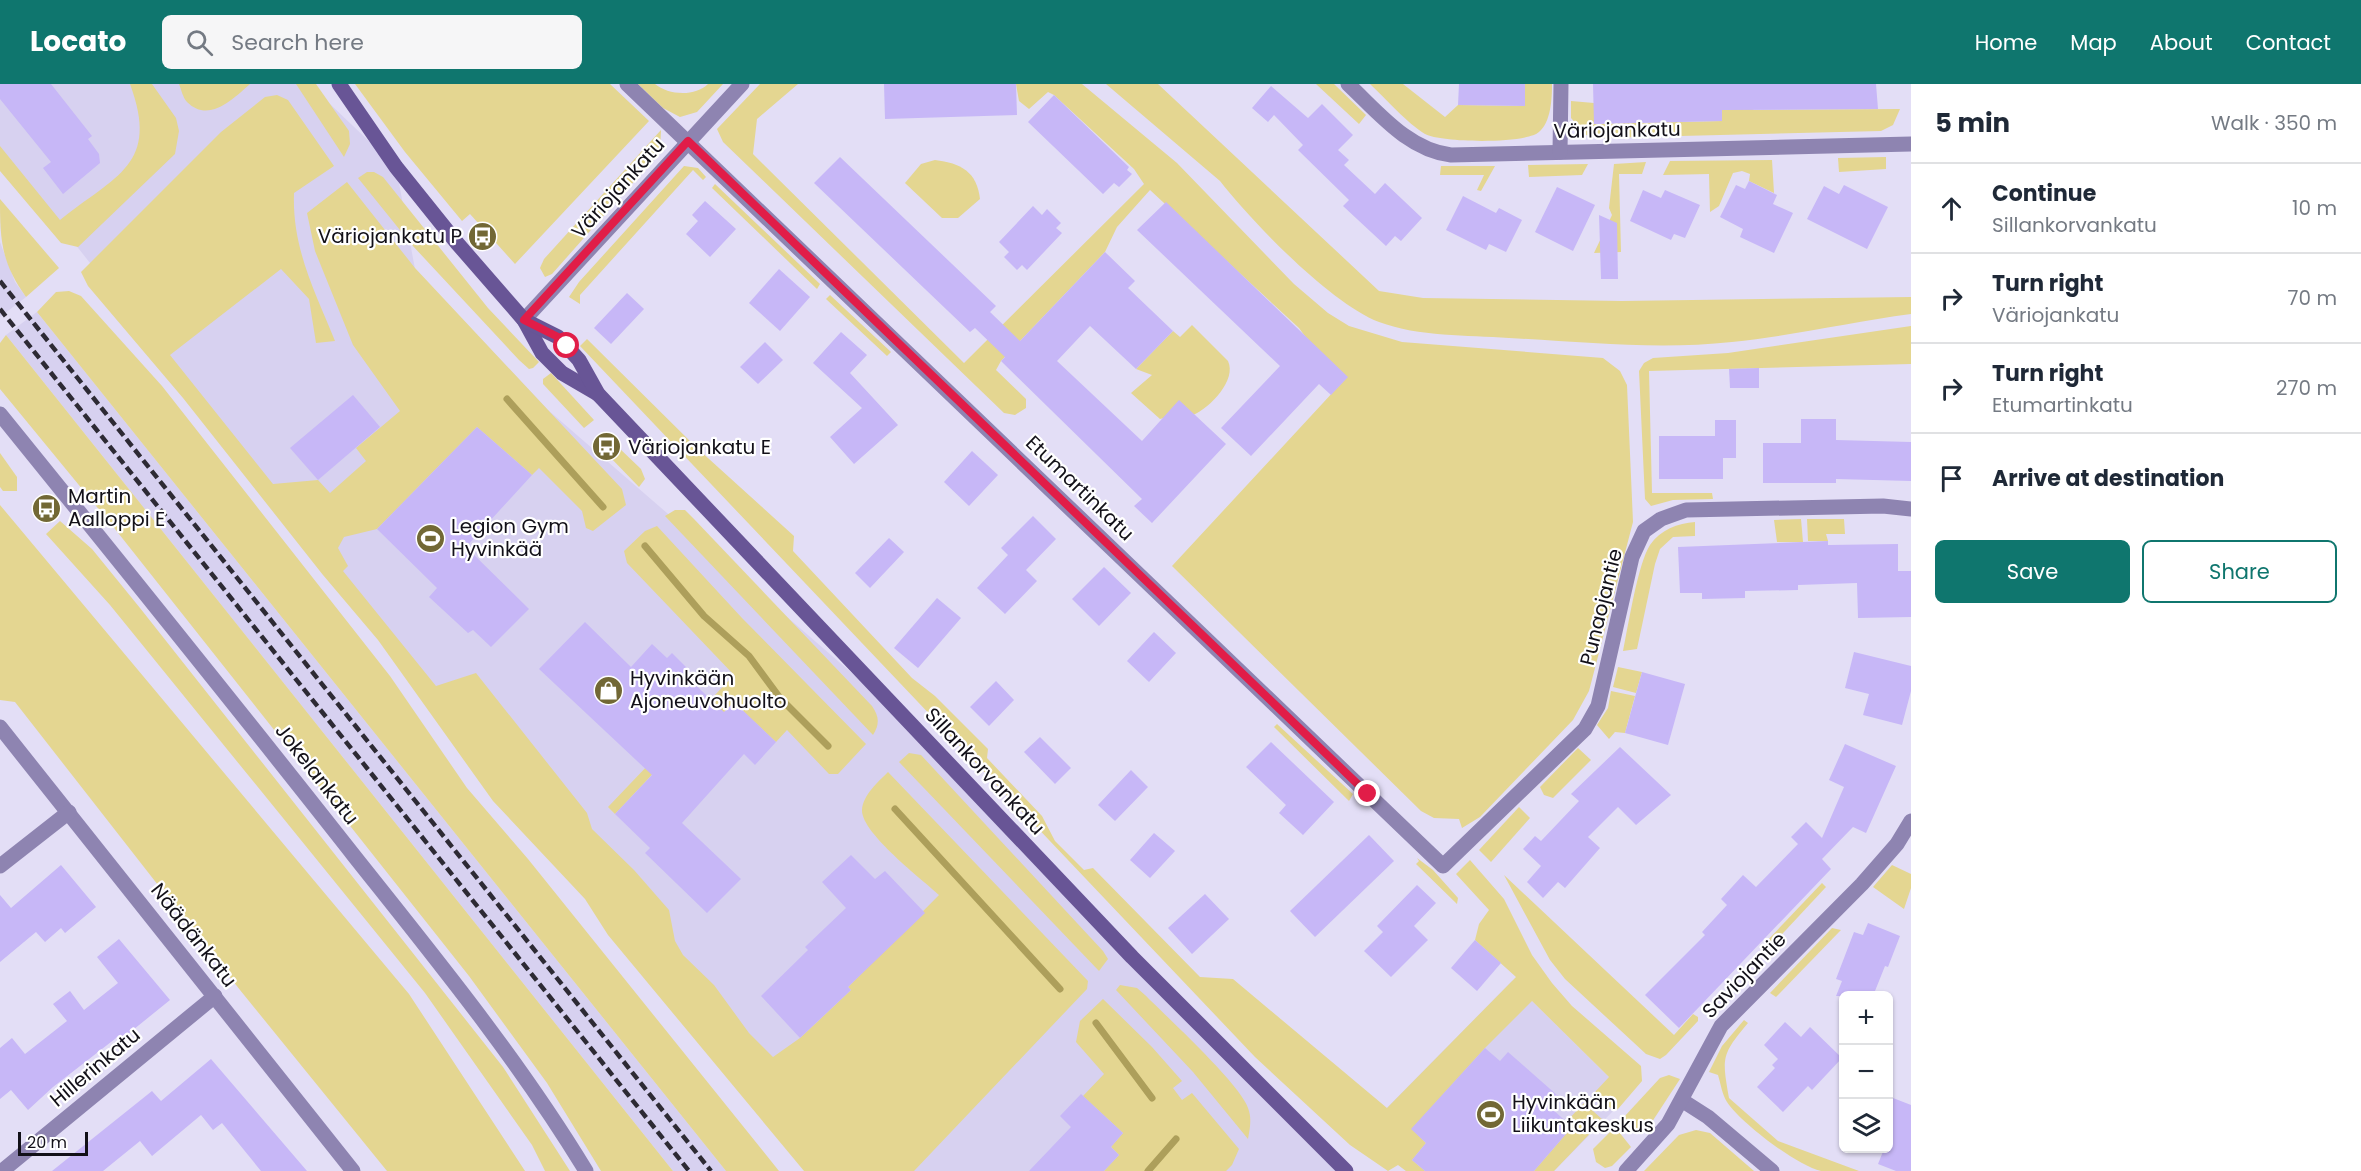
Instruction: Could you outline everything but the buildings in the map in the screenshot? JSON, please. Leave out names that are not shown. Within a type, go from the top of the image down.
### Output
[{"type":"main road","name":"Sillankorvankatu","points":[[339,84],[396,167],[457,243],[524,320],[542,353],[562,373],[598,394]]},
{"type":"main road","name":"Sillankorvankatu","points":[[524,320],[558,337],[579,360],[598,394],[1132,957],[1346,1171]]},
{"type":"street","name":"Etumartinkatu","points":[[627,84],[1443,866]]},
{"type":"street","name":"Väriojankatu","points":[[524,320],[742,84]]},
{"type":"street","name":"Väriojankatu","points":[[1348,84],[1393,127],[1433,153],[1451,155],[1911,144]]},
{"type":"street","points":[[1560,152],[1562,84]]},
{"type":"street","name":"Jokelankatu","points":[[0,414],[493,1031],[537,1092],[586,1171]]},
{"type":"street","name":"Punaojantie","points":[[1443,866],[1585,729],[1598,706],[1632,557],[1644,531],[1661,519],[1686,510],[1883,506],[1911,509]]},
{"type":"street","name":"Näädänkatu","points":[[0,727],[353,1171]]},
{"type":"street","points":[[0,866],[69,812]]},
{"type":"street","name":"Saviojantie","points":[[1626,1171],[1668,1124],[1683,1101],[1721,1026],[1862,884],[1897,844],[1911,821]]},
{"type":"street","name":"Hillerinkatu","points":[[2,1171],[215,996]]},
{"type":"street","points":[[1683,1101],[1708,1117],[1772,1171]]},
{"type":"shaded area","points":[[0,84],[309,84],[396,167],[415,269],[548,410],[913,726],[1348,1171],[807,1171],[0,149]]},
{"type":"shaded area","points":[[130,84],[152,84],[176,118],[179,131],[175,154],[78,247],[61,243],[0,171],[0,146],[60,220],[115,179],[127,166],[136,151],[140,133],[138,111]]},
{"type":"shaded area","points":[[179,84],[250,84],[229,102],[212,110],[204,110],[195,108],[187,102]]},
{"type":"shaded area","points":[[296,84],[316,84],[349,131],[350,144],[344,157]]},
{"type":"shaded area","points":[[355,84],[610,84],[649,121],[515,264],[470,214],[462,221],[405,152]]},
{"type":"shaded area","points":[[638,84],[655,84],[674,92],[689,93],[708,84],[723,84],[697,112],[680,117],[663,108]]},
{"type":"shaded area","points":[[760,84],[798,84],[757,119],[753,154],[964,363],[1144,184],[1134,169],[1054,95],[1048,92],[1029,109],[1019,101],[1016,84],[1082,84],[1177,163],[1294,284],[1328,313],[1349,326],[1402,342],[1603,358],[1620,371],[1627,385],[1633,522],[1589,691],[1573,720],[1480,817],[1462,828],[1459,819],[1434,818],[1421,811],[1172,566],[1347,377],[1307,339],[1299,328],[1150,190],[1117,227],[1105,252],[1001,361],[996,370],[1026,399],[1026,408],[1015,415],[1004,413],[723,142],[717,129]]},
{"type":"shaded area","points":[[1106,84],[1158,84],[1379,291],[1423,298],[1622,301],[1911,297],[1911,314],[1754,339],[1676,345],[1443,335],[1394,327],[1359,312],[1316,280],[1272,239],[1220,181]]},
{"type":"shaded area","points":[[1316,84],[1334,84],[1366,115],[1359,124]]},
{"type":"shaded area","points":[[1370,84],[1403,84],[1445,117],[1458,105],[1525,106],[1525,84],[1552,84],[1552,96],[1550,110],[1543,128],[1531,136],[1484,141],[1448,139],[1425,134]]},
{"type":"shaded area","points":[[1722,84],[1754,110],[1900,109],[1893,125],[1881,131],[1601,138],[1586,135],[1571,118],[1571,101],[1594,103],[1594,124],[1722,121]]},
{"type":"shaded area","points":[[277,95],[288,100],[334,166],[294,193],[294,213],[306,269],[335,341],[316,343],[309,299],[281,269],[170,355],[273,484],[318,480],[330,493],[366,461],[356,448],[400,411],[353,345],[315,251],[307,213],[347,182],[415,268],[622,489],[626,505],[593,531],[586,528],[582,511],[539,468],[532,475],[477,427],[377,529],[344,537],[338,548],[348,566],[343,571],[436,686],[476,673],[587,813],[592,829],[634,870],[669,910],[675,941],[683,955],[714,985],[749,1033],[773,1057],[800,1038],[851,990],[848,987],[939,895],[882,843],[864,820],[862,810],[865,799],[888,772],[1088,981],[1087,989],[914,1171],[804,1171],[608,935],[585,899],[493,801],[378,640],[323,575],[183,398],[88,286],[81,272],[221,132],[265,97]]},
{"type":"shaded area","points":[[661,130],[660,152],[552,274],[545,277],[540,268],[544,259]]},
{"type":"shaded area","points":[[1886,157],[1886,169],[1839,172],[1838,158]]},
{"type":"shaded area","points":[[935,160],[966,170],[975,182],[980,199],[958,218],[942,218],[905,183],[921,164]]},
{"type":"shaded area","points":[[1772,160],[1774,193],[1749,181],[1750,174],[1742,171],[1733,173],[1719,206],[1710,212],[1709,174],[1663,175],[1670,161]]},
{"type":"shaded area","points":[[1646,162],[1642,174],[1619,174],[1621,252],[1594,253],[1612,215],[1609,208],[1614,164]]},
{"type":"shaded area","points":[[1588,164],[1582,175],[1529,177],[1528,165]]},
{"type":"shaded area","points":[[684,166],[698,168],[706,177],[703,180],[693,170],[580,295],[580,304],[569,297],[579,282]]},
{"type":"shaded area","points":[[1441,166],[1495,166],[1481,191],[1477,190],[1484,175],[1440,175]]},
{"type":"shaded area","points":[[367,172],[374,172],[383,177],[488,308],[539,362],[533,368],[529,369],[519,360],[412,245],[358,178]]},
{"type":"shaded area","points":[[715,184],[820,284],[817,289],[712,188]]},
{"type":"shaded area","points":[[0,199],[59,268],[26,297],[11,273],[4,250]]},
{"type":"shaded area","points":[[0,242],[15,282],[26,297],[0,317]]},
{"type":"shaded area","points":[[69,291],[81,296],[162,386],[390,676],[467,788],[528,859],[779,1171],[726,1171],[37,312],[56,292]]},
{"type":"shaded area","points":[[830,295],[891,352],[887,356],[826,299]]},
{"type":"shaded area","points":[[37,312],[726,1171],[673,1171],[6,335]]},
{"type":"shaded area","points":[[1192,325],[1228,361],[1229,376],[1214,400],[1200,411],[1189,416],[1160,419],[1131,393],[1152,375],[1136,369],[1173,331],[1180,337]]},
{"type":"shaded area","points":[[1911,326],[1911,364],[1649,371],[1652,493],[1712,493],[1713,499],[1673,500],[1651,506],[1645,499],[1639,371],[1644,363],[1653,358],[1728,353]]},
{"type":"shaded area","points":[[6,335],[673,1171],[601,1171],[547,1083],[469,976],[115,529],[0,389],[0,343]]},
{"type":"shaded area","points":[[587,339],[698,449],[794,536],[793,551],[912,678],[935,696],[988,749],[987,758],[1042,816],[1055,841],[1084,870],[1093,868],[1200,977],[1233,979],[1387,1108],[1516,977],[1475,940],[1479,924],[1489,910],[1456,874],[1470,860],[1504,899],[1532,955],[1552,983],[1572,1006],[1641,1066],[1642,1081],[1618,1109],[1613,1111],[1595,1092],[1609,1077],[1532,1001],[1485,1048],[1412,1129],[1426,1143],[1412,1160],[1425,1171],[1406,1171],[1398,1165],[1388,1171],[1350,1145],[1255,1057],[580,346]]},
{"type":"shaded area","points":[[551,373],[594,420],[584,428],[543,384],[543,379]]},
{"type":"shaded area","points":[[618,447],[641,469],[645,479],[639,487],[608,455]]},
{"type":"shaded area","points":[[0,453],[17,477],[17,491],[3,491],[0,487]]},
{"type":"shaded area","points":[[0,505],[409,994],[525,1171],[387,1171],[240,990],[15,702],[0,700]]},
{"type":"shaded area","points":[[675,510],[685,510],[872,706],[878,720],[873,735],[665,516]]},
{"type":"shaded area","points":[[1801,519],[1803,542],[1777,542],[1774,520]]},
{"type":"shaded area","points":[[1807,519],[1844,519],[1845,534],[1826,534],[1828,541],[1808,541]]},
{"type":"shaded area","points":[[60,521],[92,549],[140,608],[503,1067],[570,1171],[545,1171],[532,1145],[425,993],[110,605],[46,534]]},
{"type":"shaded area","points":[[1695,522],[1695,536],[1673,537],[1660,549],[1637,649],[1623,651],[1641,566],[1650,545],[1670,528]]},
{"type":"shaded area","points":[[657,526],[742,618],[866,744],[838,774],[829,774],[787,730],[776,742],[734,703],[719,717],[712,711],[615,814],[608,807],[734,675],[627,563],[624,551],[645,531]]},
{"type":"shaded area","points":[[1618,667],[1642,672],[1636,693],[1613,687]]},
{"type":"shaded area","points":[[1611,691],[1635,696],[1625,733],[1615,732],[1609,739],[1597,725],[1608,708]]},
{"type":"shaded area","points":[[1277,724],[1353,794],[1349,801],[1274,727]]},
{"type":"shaded area","points":[[1578,748],[1591,760],[1553,798],[1544,795],[1540,787]]},
{"type":"shaded area","points":[[909,753],[921,755],[1103,951],[1108,959],[1099,971],[899,762]]},
{"type":"shaded area","points":[[1519,807],[1530,818],[1491,862],[1479,850]]},
{"type":"shaded area","points":[[1417,858],[1433,870],[1458,898],[1457,904],[1416,864],[1419,861]]},
{"type":"shaded area","points":[[1892,865],[1911,874],[1911,888],[1904,909],[1873,887]]},
{"type":"shaded area","points":[[1504,875],[1674,1035],[1693,1014],[1698,1017],[1698,1021],[1660,1059],[1646,1054],[1565,979],[1550,960]]},
{"type":"shaded area","points":[[1822,883],[1826,887],[1770,947],[1765,943]]},
{"type":"shaded area","points":[[1832,928],[1841,930],[1776,997],[1770,993]]},
{"type":"shaded area","points":[[1512,981],[1609,1077],[1618,1109],[1613,1111],[1554,1171],[1406,1171],[1362,1133]]},
{"type":"shaded area","points":[[1120,985],[1137,988],[1145,995],[1232,1084],[1248,1108],[1250,1123],[1248,1139],[1193,1072],[1116,990]]},
{"type":"shaded area","points":[[1103,999],[1152,1047],[1182,1081],[1173,1088],[1182,1100],[1192,1093],[1239,1149],[1232,1165],[1226,1171],[1104,1171],[1119,1155],[1111,1147],[1123,1133],[1083,1096],[1104,1074],[1076,1042],[1080,1021]]},
{"type":"shaded area","points":[[1744,1020],[1748,1023],[1728,1050],[1726,1058],[1725,1074],[1729,1098],[1778,1141],[1859,1171],[1821,1171],[1798,1161],[1756,1131],[1727,1102],[1718,1075],[1709,1072],[1722,1046]]},
{"type":"shaded area","points":[[1669,1075],[1680,1079],[1648,1128],[1644,1132],[1630,1125],[1624,1117],[1660,1078]]},
{"type":"shaded area","points":[[1584,1103],[1603,1120],[1554,1171],[1534,1171],[1572,1127],[1566,1122]]},
{"type":"shaded area","points":[[1612,1130],[1619,1132],[1631,1147],[1612,1166],[1605,1168],[1596,1162],[1593,1149]]},
{"type":"shaded area","points":[[1696,1130],[1710,1133],[1754,1171],[1644,1171],[1679,1135]]},
{"type":"waterway","points":[[507,399],[603,507]]},
{"type":"waterway","points":[[645,546],[704,616],[749,656],[780,698],[828,746]]},
{"type":"waterway","points":[[895,809],[1060,989]]},
{"type":"waterway","points":[[1096,1023],[1152,1098]]},
{"type":"waterway","points":[[1148,1171],[1176,1139]]},
{"type":"railway","points":[[0,281],[711,1171]]},
{"type":"railway","points":[[0,309],[689,1171]]},
{"type":"place","name":"Väriojankatu P","points":[[483,236]]},
{"type":"place","name":"Väriojankatu E","points":[[607,447]]},
{"type":"place","name":"Martin Aalloppi E","points":[[47,508]]},
{"type":"place","name":"Legion Gym Hyvinkää","points":[[430,538]]},
{"type":"place","name":"Hyvinkään Ajoneuvohuolto","points":[[609,690]]},
{"type":"place","name":"Hyvinkään Liikuntakeskus","points":[[1491,1114]]},
{"type":"route","points":[[567,346],[558,337],[524,320],[688,141],[1368,794]]}]
